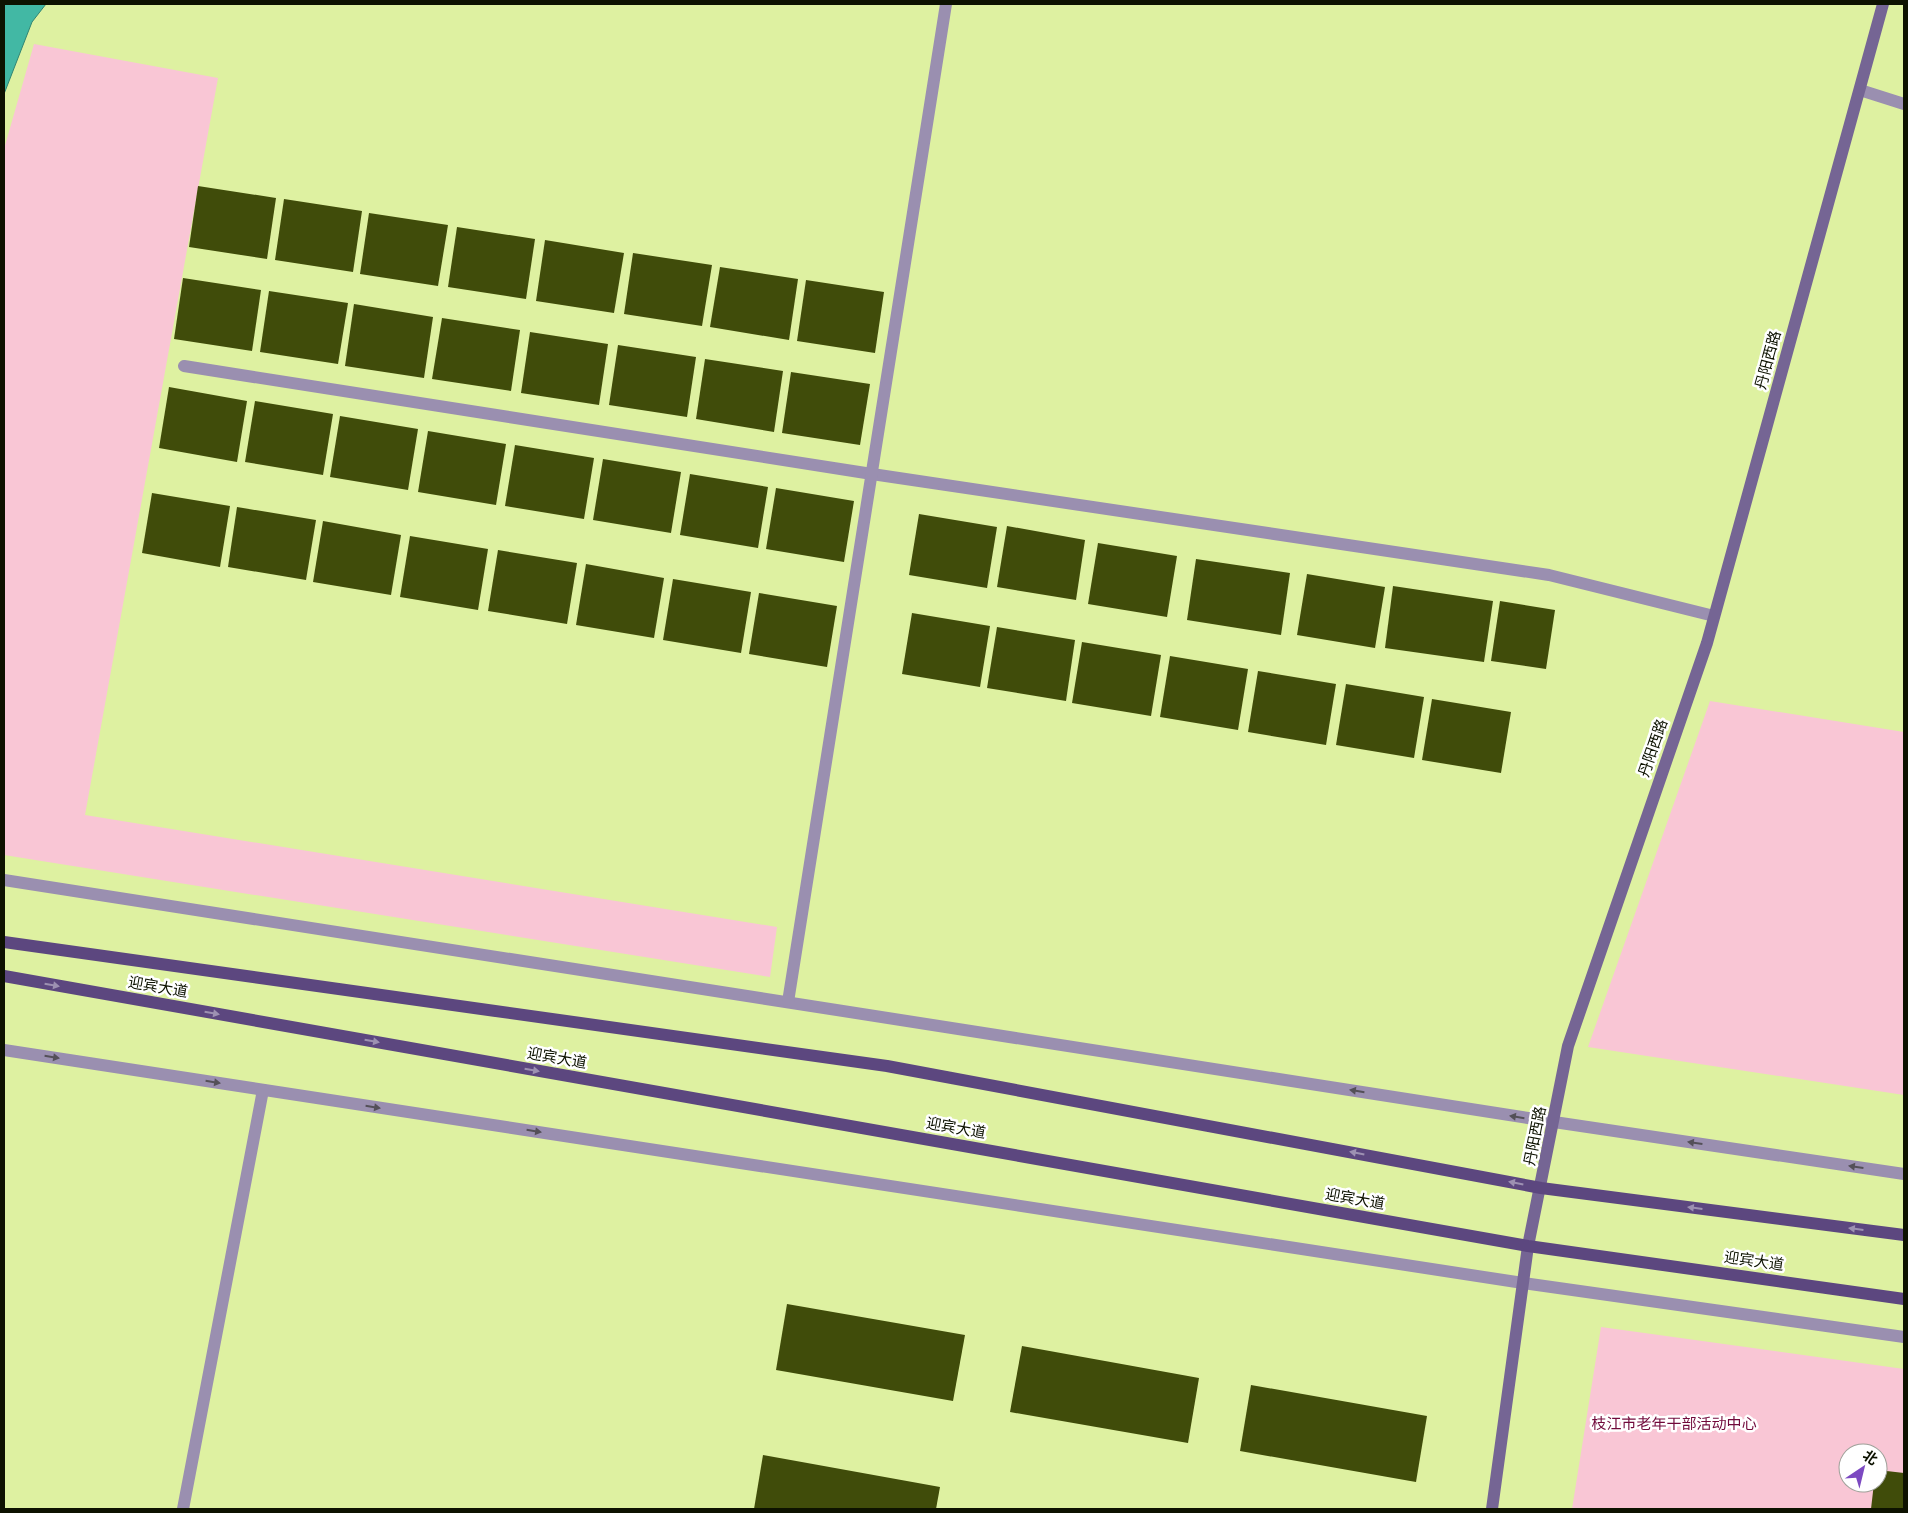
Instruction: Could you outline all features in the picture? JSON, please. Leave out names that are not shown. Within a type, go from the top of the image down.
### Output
[{"type":"main road","name":"迎宾大道","points":[[4,942],[887,1066],[1541,1188],[1904,1235]]},
{"type":"main road","name":"迎宾大道","points":[[4,976],[1528,1246],[1904,1298]]},
{"type":"street","points":[[788,1002],[946,4]]},
{"type":"street","name":"丹阳西路","points":[[1492,1509],[1528,1246],[1568,1046],[1707,642],[1883,4]]},
{"type":"street","points":[[1860,90],[1904,104]]},
{"type":"street","points":[[184,366],[872,474],[1549,575],[1714,616]]},
{"type":"street","points":[[4,880],[1554,1122],[1904,1174]]},
{"type":"street","points":[[4,1050],[1523,1283],[1904,1337]]},
{"type":"street","points":[[183,1509],[263,1090]]},
{"type":"green space","points":[[34,44],[218,78],[85,815],[777,927],[770,977],[4,855],[4,149]]},
{"type":"green space","points":[[1710,701],[1904,732],[1904,1095],[1588,1047]]},
{"type":"green space","name":"枝江市老年干部活动中心","points":[[1601,1327],[1904,1369],[1904,1509],[1572,1509]]},
{"type":"water","points":[[4,4],[46,4],[32,22],[4,94]]},
{"type":"building","points":[[198,186],[276,198],[267,259],[189,247]]},
{"type":"building","points":[[284,199],[362,211],[353,272],[275,260]]},
{"type":"building","points":[[369,213],[448,225],[438,286],[360,274]]},
{"type":"building","points":[[457,227],[535,239],[526,299],[448,287]]},
{"type":"building","points":[[545,240],[624,253],[614,313],[536,301]]},
{"type":"building","points":[[633,253],[712,265],[702,326],[624,314]]},
{"type":"building","points":[[720,267],[798,279],[789,340],[710,327]]},
{"type":"building","points":[[183,278],[261,290],[252,351],[174,339]]},
{"type":"building","points":[[806,280],[884,292],[875,353],[797,341]]},
{"type":"building","points":[[269,291],[348,303],[338,364],[260,352]]},
{"type":"building","points":[[354,304],[433,317],[424,378],[345,366]]},
{"type":"building","points":[[442,318],[520,330],[511,391],[432,379]]},
{"type":"building","points":[[530,332],[608,344],[599,405],[521,393]]},
{"type":"building","points":[[618,345],[696,357],[687,417],[609,405]]},
{"type":"building","points":[[705,359],[783,371],[774,432],[696,419]]},
{"type":"building","points":[[791,372],[870,384],[860,445],[782,433]]},
{"type":"building","points":[[169,387],[247,401],[237,462],[159,448]]},
{"type":"building","points":[[255,401],[333,414],[323,475],[245,462]]},
{"type":"building","points":[[340,416],[418,429],[408,490],[330,477]]},
{"type":"building","points":[[428,431],[506,444],[496,505],[418,492]]},
{"type":"building","points":[[515,445],[594,458],[584,519],[505,506]]},
{"type":"building","points":[[603,459],[681,472],[671,533],[593,520]]},
{"type":"building","points":[[690,474],[768,487],[758,548],[680,535]]},
{"type":"building","points":[[776,488],[854,501],[844,562],[766,549]]},
{"type":"building","points":[[152,493],[230,506],[220,567],[142,553]]},
{"type":"building","points":[[237,507],[316,520],[306,580],[228,567]]},
{"type":"building","points":[[919,514],[997,527],[987,588],[909,575]]},
{"type":"building","points":[[323,521],[401,535],[391,595],[313,582]]},
{"type":"building","points":[[1007,526],[1085,540],[1076,600],[997,587]]},
{"type":"building","points":[[410,536],[488,549],[478,610],[400,597]]},
{"type":"building","points":[[1098,543],[1177,556],[1167,617],[1088,604]]},
{"type":"building","points":[[498,550],[577,563],[567,624],[488,611]]},
{"type":"building","points":[[1196,559],[1290,573],[1281,635],[1187,620]]},
{"type":"building","points":[[586,564],[664,578],[654,638],[576,625]]},
{"type":"building","points":[[1307,574],[1385,587],[1375,648],[1297,635]]},
{"type":"building","points":[[673,579],[751,592],[741,653],[663,640]]},
{"type":"building","points":[[1393,586],[1493,601],[1484,662],[1385,648]]},
{"type":"building","points":[[759,593],[837,606],[827,667],[749,654]]},
{"type":"building","points":[[1500,601],[1555,610],[1546,669],[1491,661]]},
{"type":"building","points":[[912,613],[990,626],[980,687],[902,674]]},
{"type":"building","points":[[997,627],[1075,640],[1066,701],[987,688]]},
{"type":"building","points":[[1082,642],[1161,655],[1151,716],[1072,703]]},
{"type":"building","points":[[1170,656],[1248,669],[1238,730],[1160,717]]},
{"type":"building","points":[[1258,671],[1336,684],[1326,745],[1248,732]]},
{"type":"building","points":[[1346,684],[1424,697],[1414,758],[1336,745]]},
{"type":"building","points":[[1432,699],[1511,712],[1501,773],[1422,760]]},
{"type":"building","points":[[787,1304],[965,1335],[953,1401],[776,1370]]},
{"type":"building","points":[[1022,1346],[1199,1378],[1188,1443],[1010,1412]]},
{"type":"building","points":[[1251,1385],[1427,1416],[1416,1482],[1240,1451]]},
{"type":"building","points":[[763,1455],[940,1487],[936,1509],[754,1509]]},
{"type":"building","points":[[1888,1471],[1904,1473],[1904,1509],[1871,1509],[1873,1493],[1888,1493]]}]
